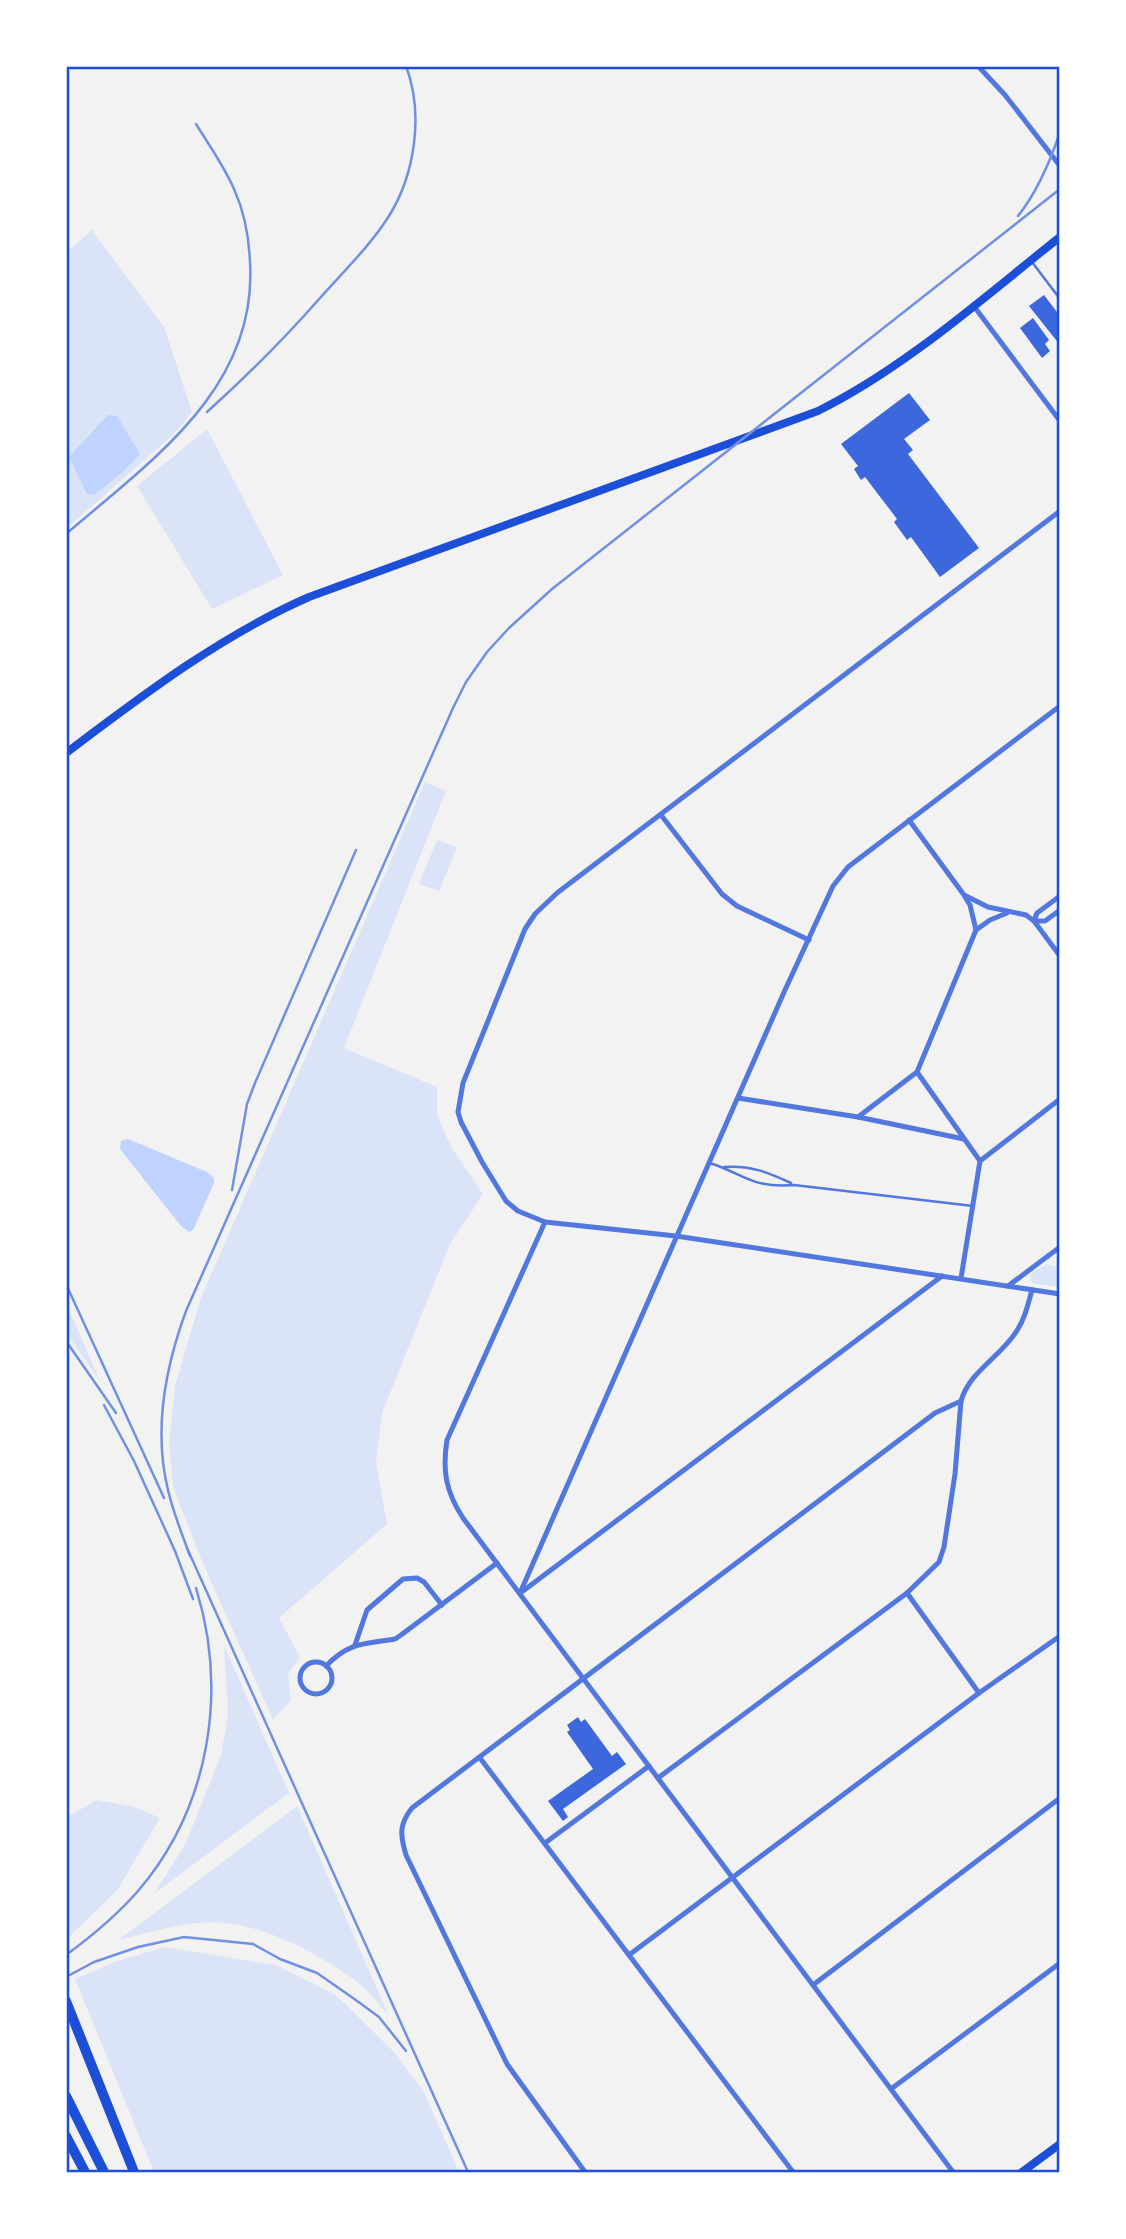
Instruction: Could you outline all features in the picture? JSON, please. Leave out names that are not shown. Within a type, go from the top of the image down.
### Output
[{"type":"highway","points":[[66,2001],[134,2172]]},
{"type":"highway","points":[[66,2096],[104,2172]]},
{"type":"highway","points":[[66,2136],[85,2172]]},
{"type":"main road","points":[[66,753],[158,684],[211,649],[279,610],[818,411],[897,364],[1059,237]]},
{"type":"main road","points":[[1022,2172],[1059,2144]]},
{"type":"street","points":[[978,66],[1005,94],[1059,166]]},
{"type":"street","points":[[973,305],[1059,421]]},
{"type":"street","points":[[1059,511],[557,894],[535,914],[525,929],[463,1083],[458,1112],[479,1157],[506,1200],[518,1211],[545,1222],[676,1236],[1059,1294]]},
{"type":"street","points":[[520,1593],[833,886],[848,867],[1059,706]]},
{"type":"street","points":[[662,815],[722,894],[737,906],[809,940]]},
{"type":"street","points":[[909,820],[964,895],[970,905],[976,930]]},
{"type":"street","points":[[964,895],[988,907],[1026,915],[1034,921],[1059,956]]},
{"type":"street","points":[[1034,921],[1037,913],[1059,896]]},
{"type":"street","points":[[1034,921],[1045,921],[1059,910]]},
{"type":"street","points":[[858,1117],[916,1072],[976,930],[1007,913]]},
{"type":"street","points":[[916,1072],[980,1161]]},
{"type":"street","points":[[738,1098],[858,1117],[964,1139]]},
{"type":"street","points":[[961,1278],[980,1161],[1059,1099]]},
{"type":"street","points":[[545,1222],[447,1440],[444,1478],[449,1494],[463,1518],[953,2172]]},
{"type":"street","points":[[1008,1286],[1059,1247]]},
{"type":"street","points":[[520,1593],[942,1276]]},
{"type":"street","points":[[658,1778],[907,1593],[939,1562],[944,1547],[955,1474],[961,1402],[968,1384],[1015,1335],[1023,1321],[1032,1290]]},
{"type":"street","points":[[585,2172],[507,2064],[406,1855],[401,1836],[402,1821],[412,1808],[935,1413],[961,1402]]},
{"type":"street","points":[[326,1666],[339,1652],[355,1645],[395,1639],[497,1563]]},
{"type":"street","points":[[355,1645],[367,1610],[403,1579],[409,1577],[424,1581],[442,1605]]},
{"type":"street","points":[[907,1593],[979,1693]]},
{"type":"street","points":[[629,1955],[1059,1636]]},
{"type":"street","points":[[316,1662],[326,1666],[332,1679],[328,1689],[314,1694],[304,1690],[300,1680],[302,1670],[310,1663],[316,1662]]},
{"type":"street","points":[[480,1758],[793,2172]]},
{"type":"street","points":[[545,1843],[649,1766]]},
{"type":"street","points":[[813,1985],[1059,1798]]},
{"type":"street","points":[[891,2089],[1059,1963]]},
{"type":"lane","points":[[1031,260],[1059,299]]},
{"type":"lane","points":[[709,1163],[723,1167],[755,1184],[772,1187],[794,1185],[973,1206]]},
{"type":"lane","points":[[723,1167],[755,1167],[794,1185]]},
{"type":"shaded area","points":[[92,230],[164,327],[192,412],[174,434],[67,528],[66,253]]},
{"type":"shaded area","points":[[207,429],[283,575],[212,609],[137,486]]},
{"type":"shaded area","points":[[425,782],[446,791],[344,1048],[437,1087],[437,1114],[451,1147],[483,1194],[450,1244],[382,1413],[376,1463],[387,1524],[279,1618],[300,1657],[288,1674],[291,1700],[273,1720],[201,1559],[173,1487],[169,1442],[175,1386],[200,1300]]},
{"type":"shaded area","points":[[437,840],[457,847],[439,891],[419,884]]},
{"type":"shaded area","points":[[1047,1264],[1059,1268],[1059,1287],[1032,1283],[1030,1276]]},
{"type":"shaded area","points":[[67,1305],[100,1381],[67,1334]]},
{"type":"shaded area","points":[[224,1645],[289,1793],[154,1894],[186,1843],[221,1755],[228,1714]]},
{"type":"shaded area","points":[[97,1800],[135,1807],[160,1818],[118,1889],[67,1939],[67,1817]]},
{"type":"shaded area","points":[[297,1806],[389,2016],[364,1988],[346,1974],[314,1954],[260,1930],[212,1922],[171,1927],[118,1940]]},
{"type":"shaded area","points":[[165,1947],[276,1965],[336,1995],[393,2051],[424,2092],[459,2172],[154,2172],[75,1979],[117,1961]]},
{"type":"water","points":[[108,415],[117,416],[140,454],[123,472],[94,495],[87,494],[69,457]]},
{"type":"water","points":[[128,1139],[207,1172],[214,1178],[193,1230],[189,1232],[181,1226],[120,1149],[121,1141]]},
{"type":"building","points":[[1044,295],[1060,316],[1060,345],[1029,306]]},
{"type":"building","points":[[1033,318],[1049,340],[1045,344],[1050,351],[1042,358],[1020,328]]},
{"type":"building","points":[[909,393],[930,420],[904,439],[913,450],[908,454],[979,548],[940,577],[911,537],[907,540],[894,522],[897,519],[865,477],[861,480],[854,469],[858,466],[841,444]]},
{"type":"building","points":[[578,1717],[581,1722],[585,1719],[612,1756],[617,1752],[626,1764],[563,1809],[568,1817],[563,1821],[548,1801],[593,1769],[567,1732],[570,1730],[567,1725]]},
{"type":"railway","points":[[207,412],[293,328],[365,248],[389,216],[405,182],[414,143],[415,104],[406,66]]},
{"type":"railway","points":[[66,534],[164,449],[193,418],[218,384],[237,347],[248,307],[250,262],[247,234],[241,206],[230,180],[196,124]]},
{"type":"railway","points":[[1018,216],[1043,176],[1060,132]]},
{"type":"railway","points":[[190,1556],[170,1498],[164,1467],[162,1422],[172,1354],[186,1311],[466,682],[487,652],[509,628],[552,589],[1060,189]]},
{"type":"railway","points":[[232,1190],[247,1104],[356,850]]},
{"type":"railway","points":[[66,1284],[164,1498]]},
{"type":"railway","points":[[66,1341],[116,1413]]},
{"type":"railway","points":[[104,1405],[134,1461],[175,1551],[193,1599]]},
{"type":"railway","points":[[187,1548],[468,2172]]},
{"type":"railway","points":[[66,1955],[104,1925],[138,1891],[162,1858],[182,1823],[196,1785],[206,1747],[211,1707],[211,1667],[206,1627],[196,1588]]},
{"type":"railway","points":[[66,1977],[94,1962],[138,1947],[184,1937],[253,1944],[280,1959],[317,1973],[353,1998],[379,2017],[406,2051]]}]
